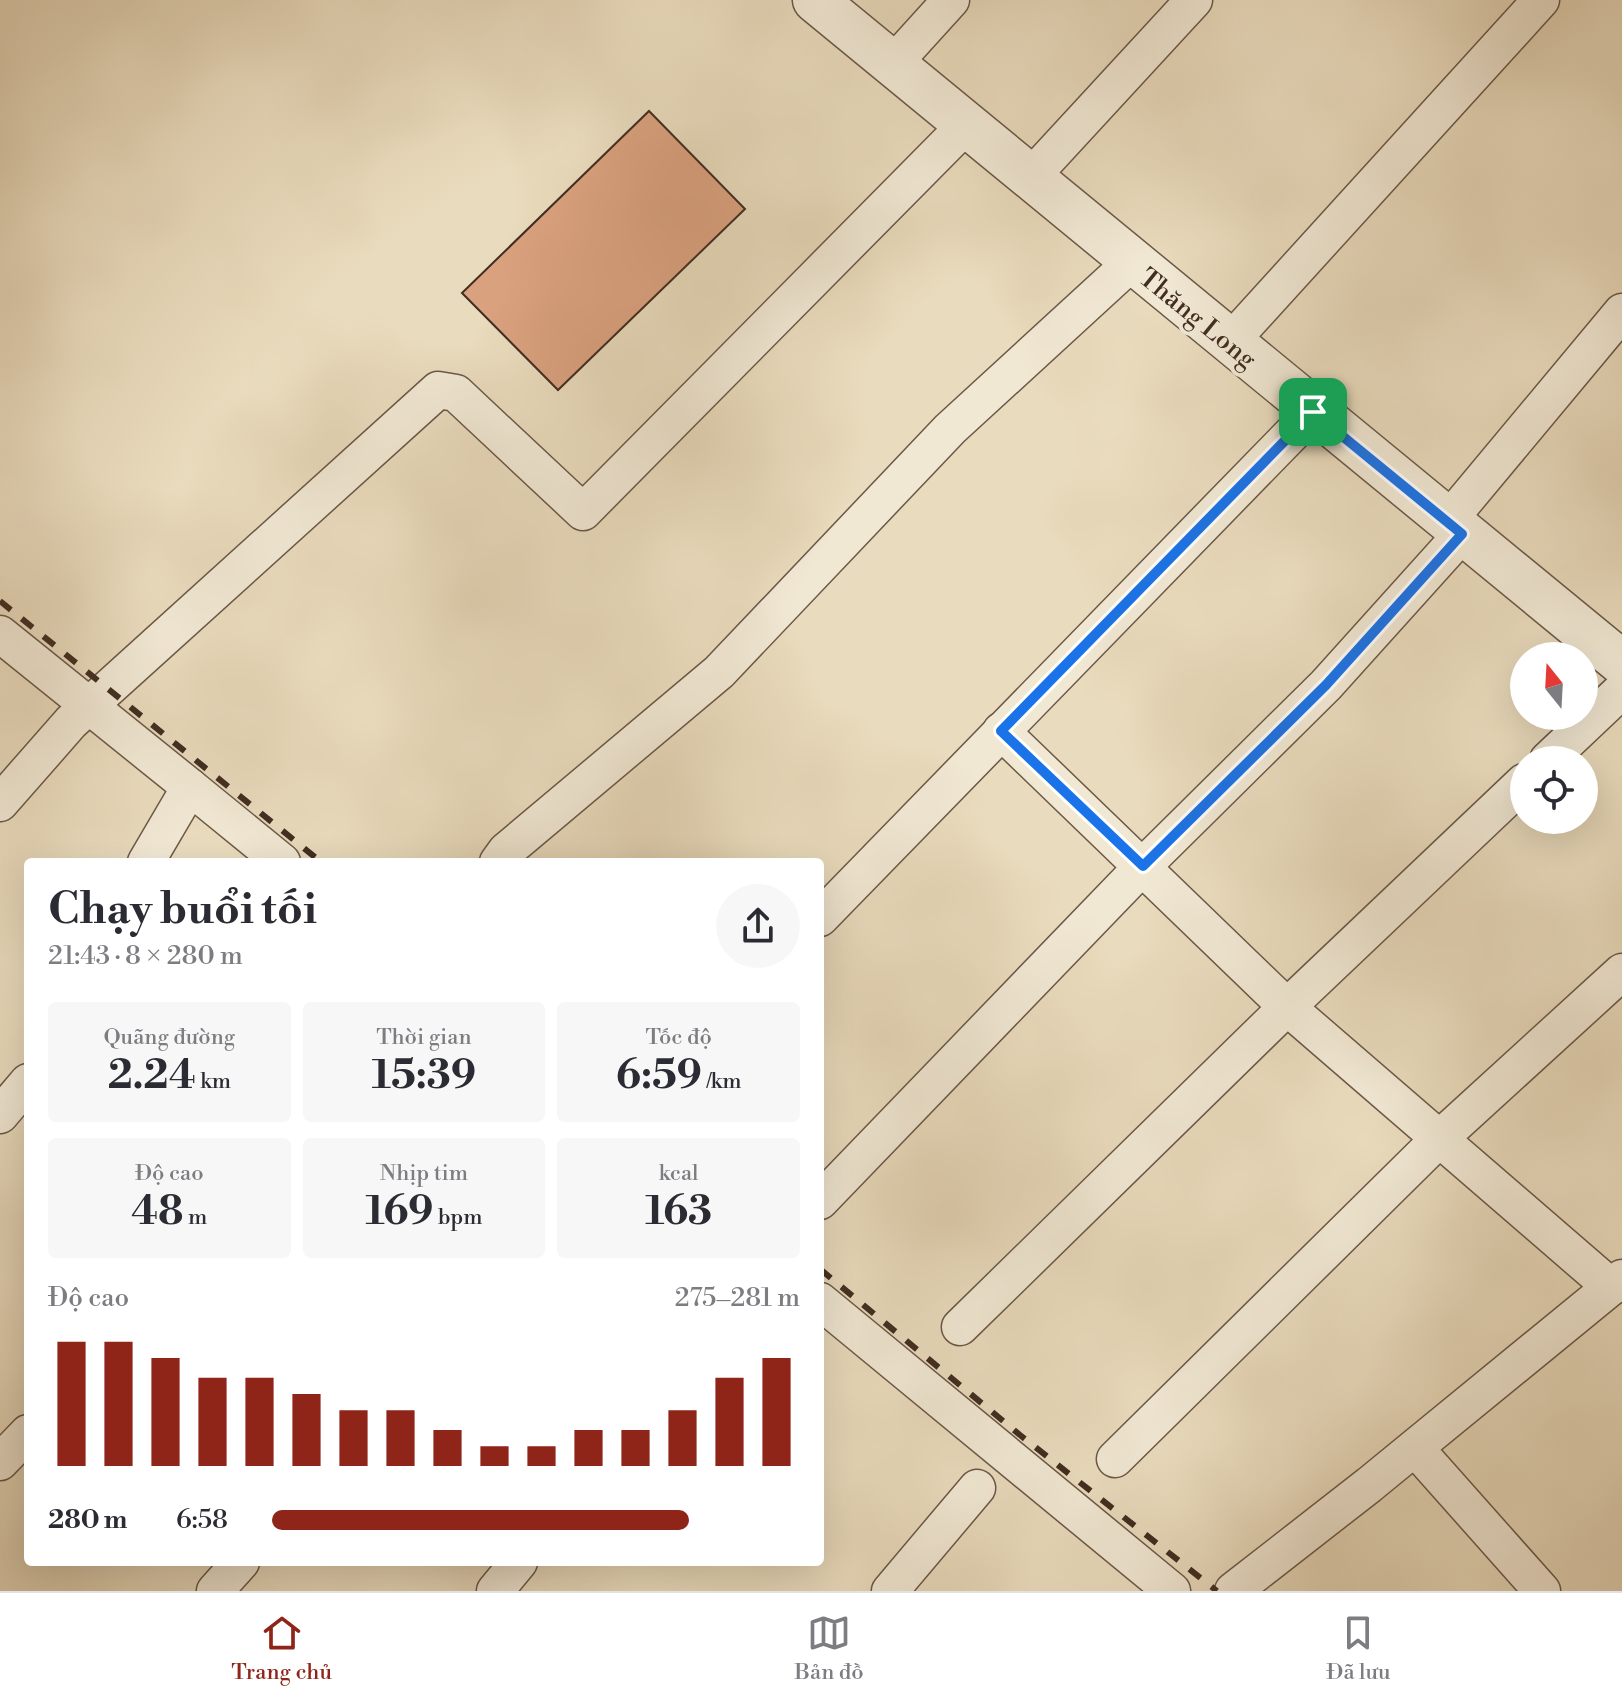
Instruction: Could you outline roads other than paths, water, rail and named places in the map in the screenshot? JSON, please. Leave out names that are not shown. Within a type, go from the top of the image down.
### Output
[{"type":"street","name":"Thăng Long","points":[[815,0],[1131,263],[1622,663]]},
{"type":"street","points":[[892,65],[951,0]]},
{"type":"street","points":[[1029,179],[1194,0]]},
{"type":"street","points":[[1229,343],[1541,0]]},
{"type":"street","points":[[0,803],[89,706],[438,390],[456,393],[583,512],[965,126]]},
{"type":"street","points":[[501,858],[719,672],[950,429],[1131,263]]},
{"type":"street","points":[[824,1197],[1143,866],[1326,685],[1454,528],[1622,312]]},
{"type":"street","points":[[824,914],[1313,412]]},
{"type":"street","points":[[0,634],[277,858]]},
{"type":"street","points":[[1563,746],[1622,690]]},
{"type":"street","points":[[1001,731],[1287,1007],[1438,1140],[1616,1283],[1415,1448],[1233,1591]]},
{"type":"street","points":[[148,858],[190,787]]},
{"type":"street","points":[[960,1327],[1287,1007],[1510,795]]},
{"type":"street","points":[[1115,1459],[1438,1140],[1622,972]]},
{"type":"street","points":[[0,1115],[24,1087]]},
{"type":"street","points":[[824,1304],[1172,1591]]},
{"type":"street","points":[[0,1462],[24,1437]]},
{"type":"street","points":[[1415,1448],[1542,1591]]},
{"type":"street","points":[[890,1591],[977,1488]]},
{"type":"street","points":[[215,1591],[237,1566]]},
{"type":"street","points":[[495,1591],[516,1566]]},
{"type":"railway","points":[[0,601],[316,858]]},
{"type":"railway","points":[[824,1272],[1020,1435],[1217,1591]]}]
